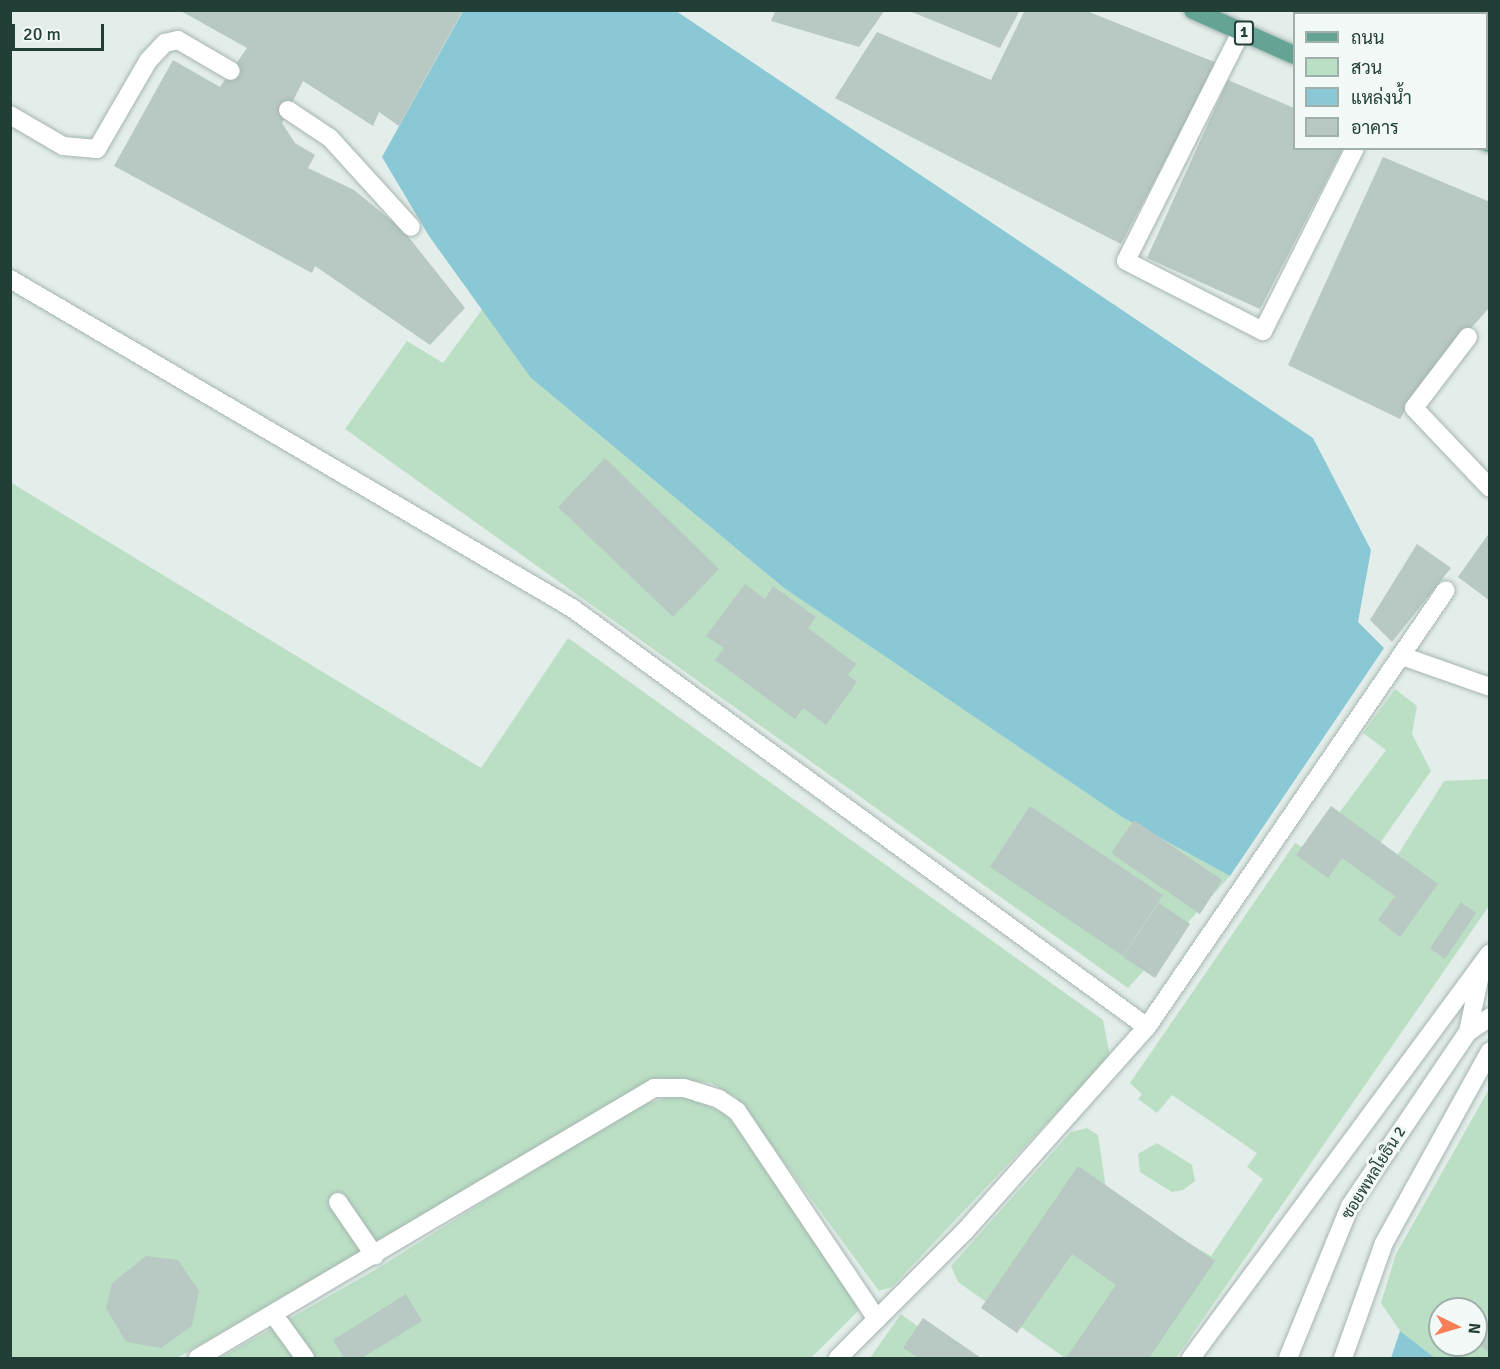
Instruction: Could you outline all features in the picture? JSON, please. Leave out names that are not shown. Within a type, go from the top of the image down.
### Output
[{"type":"main road","name":"1","points":[[1192,10],[1293,55]]},
{"type":"street","points":[[1241,32],[1126,261],[1263,331],[1354,150]]},
{"type":"street","points":[[10,115],[63,146],[97,148],[148,61],[165,43],[178,40],[231,71]]},
{"type":"street","points":[[288,110],[330,138],[411,227]]},
{"type":"street","points":[[10,279],[572,608],[1147,1027]]},
{"type":"street","points":[[1467,337],[1414,408],[1490,488]]},
{"type":"street","points":[[838,1359],[965,1231],[1147,1027],[1446,590]]},
{"type":"street","points":[[1402,656],[1490,687]]},
{"type":"street","points":[[1191,1359],[1486,958]]},
{"type":"street","name":"ซอยพหลโยธิน 2","points":[[1288,1359],[1350,1206],[1468,1032],[1486,958]]},
{"type":"street","name":"ซอยพหลโยธิน 2","points":[[1468,1032],[1490,1017]]},
{"type":"street","points":[[1343,1359],[1384,1244],[1490,1051]]},
{"type":"street","points":[[198,1359],[375,1256],[654,1088],[684,1088],[719,1099],[737,1111],[877,1319]]},
{"type":"street","points":[[338,1202],[375,1256]]},
{"type":"street","points":[[274,1315],[305,1359]]},
{"type":"green space","points":[[484,307],[531,378],[784,588],[1122,817],[1230,876],[1128,988],[345,429],[407,341],[443,363]]},
{"type":"green space","points":[[10,482],[481,768],[568,638],[1103,1020],[1110,1056],[892,1287],[879,1291],[736,1097],[711,1083],[660,1078],[177,1358],[11,1358]]},
{"type":"green space","points":[[1395,689],[1417,706],[1412,734],[1431,771],[1380,843],[1397,856],[1444,781],[1489,779],[1489,906],[1176,1358],[1065,1358],[958,1282],[951,1266],[1071,1132],[1087,1128],[1098,1135],[1107,1196],[1211,1256],[1263,1179],[1247,1167],[1257,1153],[1172,1095],[1157,1113],[1138,1099],[1142,1094],[1130,1083],[1295,843],[1310,852],[1386,750],[1363,733]]},
{"type":"green space","points":[[1489,1089],[1490,1327],[1488,1329],[1488,1297],[1428,1297],[1428,1353],[1400,1331],[1381,1303],[1396,1254]]},
{"type":"green space","points":[[668,1097],[692,1099],[724,1113],[759,1152],[860,1309],[811,1358],[220,1358],[375,1270],[633,1108]]},
{"type":"green space","points":[[1157,1143],[1192,1165],[1195,1181],[1183,1190],[1172,1192],[1140,1172],[1138,1154]]},
{"type":"green space","points":[[901,1314],[960,1358],[870,1358]]},
{"type":"green space","points":[[1489,1349],[1489,1358],[1435,1358],[1488,1357]]},
{"type":"water","points":[[463,11],[676,11],[1313,438],[1371,550],[1358,622],[1384,648],[1230,876],[1122,817],[784,588],[531,378],[429,236],[382,157]]},
{"type":"water","points":[[1400,1331],[1428,1353],[1428,1357],[1435,1358],[1391,1358]]},
{"type":"building","points":[[179,10],[463,10],[399,126],[379,112],[373,126],[303,81],[282,123],[295,143],[315,155],[308,168],[354,190],[403,230],[465,308],[430,345],[315,266],[312,273],[114,166],[173,60],[220,87],[247,48]]},
{"type":"building","points":[[776,10],[885,10],[859,47],[771,21]]},
{"type":"building","points":[[907,10],[1020,10],[1000,48]]},
{"type":"building","points":[[1025,10],[1084,10],[1217,63],[1121,244],[835,98],[877,32],[991,80]]},
{"type":"building","points":[[1228,80],[1293,108],[1293,150],[1342,150],[1260,309],[1147,258]]},
{"type":"building","points":[[1383,157],[1490,202],[1490,307],[1420,385],[1400,419],[1288,365]]},
{"type":"building","points":[[605,458],[719,569],[673,617],[558,507]]},
{"type":"building","points":[[1490,532],[1490,601],[1458,577]]},
{"type":"building","points":[[1417,544],[1451,568],[1392,642],[1370,620]]},
{"type":"building","points":[[745,584],[765,599],[773,586],[816,617],[808,628],[856,664],[848,675],[857,682],[826,725],[803,708],[795,719],[715,660],[724,648],[706,636]]},
{"type":"building","points":[[1030,806],[1163,895],[1123,956],[990,867]]},
{"type":"building","points":[[1331,806],[1438,884],[1400,937],[1378,920],[1395,896],[1342,858],[1328,878],[1296,855]]},
{"type":"building","points":[[1134,820],[1222,880],[1200,914],[1111,853]]},
{"type":"building","points":[[1461,902],[1476,913],[1445,959],[1430,948]]},
{"type":"building","points":[[1159,903],[1190,924],[1155,978],[1123,957]]},
{"type":"building","points":[[1078,1166],[1215,1261],[1149,1358],[1066,1358],[1116,1285],[1072,1254],[1017,1333],[981,1308]]},
{"type":"building","points":[[146,1256],[178,1260],[199,1291],[192,1326],[161,1348],[126,1342],[106,1308],[112,1283]]},
{"type":"building","points":[[406,1294],[422,1321],[362,1358],[344,1358],[333,1340]]},
{"type":"building","points":[[923,1318],[981,1358],[919,1358],[903,1348]]},
{"type":"building","points":[[1490,1328],[1490,1354],[1488,1352],[1488,1330]]},
{"type":"railway","points":[[1359,10],[1362,12]]}]
